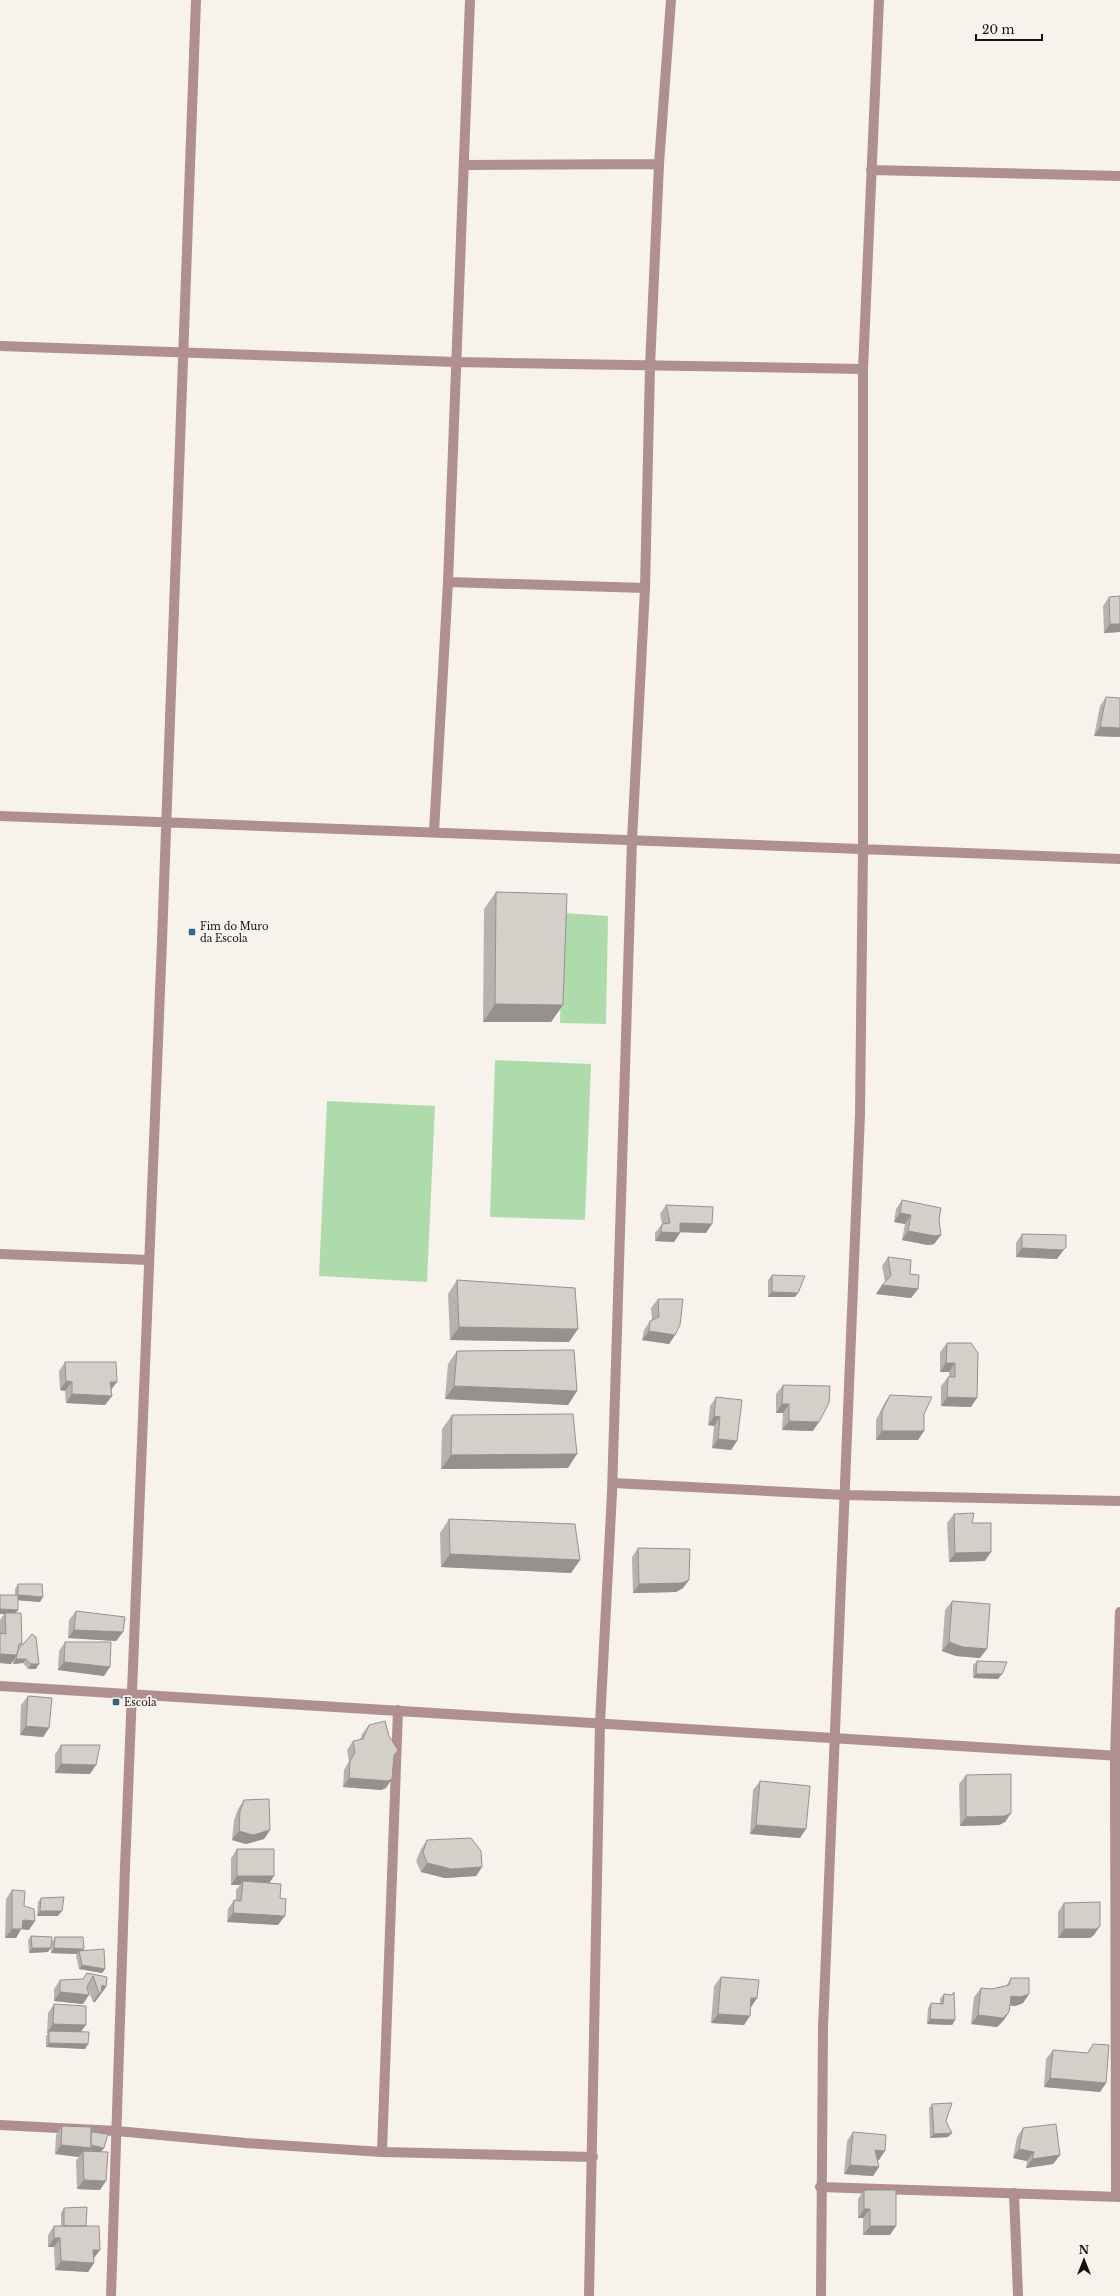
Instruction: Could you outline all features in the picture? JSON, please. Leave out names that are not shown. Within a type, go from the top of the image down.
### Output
[{"type":"street","points":[[111,2296],[125,1866],[133,1693],[196,0]]},
{"type":"street","points":[[434,832],[448,582],[465,165],[470,0]]},
{"type":"street","points":[[589,2296],[593,2157],[600,1723],[613,1483],[632,840],[645,588],[650,366],[659,164],[671,0]]},
{"type":"street","points":[[821,2296],[820,2187],[823,2028],[860,1114],[863,849],[863,369],[879,0]]},
{"type":"street","points":[[465,165],[659,164]]},
{"type":"street","points":[[871,170],[1120,176]]},
{"type":"street","points":[[0,346],[183,354],[456,362],[863,369]]},
{"type":"street","points":[[448,582],[645,588]]},
{"type":"street","points":[[0,816],[166,821],[1120,859]]},
{"type":"street","points":[[0,1254],[149,1260]]},
{"type":"street","points":[[613,1483],[845,1496],[1120,1501]]},
{"type":"street","points":[[820,2187],[1118,2196],[1118,1756],[1120,1612]]},
{"type":"street","points":[[0,1686],[133,1693],[1118,1756]]},
{"type":"street","points":[[382,2152],[398,1710]]},
{"type":"street","points":[[0,2125],[117,2130],[239,2142],[382,2152],[593,2157]]},
{"type":"street","points":[[1014,2193],[1018,2296]]},
{"type":"green space","points":[[563,913],[608,916],[606,1024],[560,1023]]},
{"type":"green space","points":[[495,1060],[591,1064],[585,1220],[490,1217]]},
{"type":"green space","points":[[327,1101],[435,1106],[427,1282],[319,1276]]},
{"type":"building","points":[[1120,596],[1120,624],[1110,624],[1109,597]]},
{"type":"building","points":[[1106,697],[1120,698],[1120,728],[1100,727]]},
{"type":"building","points":[[496,892],[567,894],[563,1005],[495,1004]]},
{"type":"building","points":[[902,1200],[941,1208],[939,1219],[941,1235],[935,1236],[908,1231],[911,1215],[900,1213]]},
{"type":"building","points":[[666,1205],[713,1207],[712,1224],[680,1223],[680,1233],[661,1232],[662,1224],[670,1223]]},
{"type":"building","points":[[1022,1234],[1066,1235],[1066,1247],[1063,1250],[1022,1248]]},
{"type":"building","points":[[888,1257],[911,1260],[910,1274],[919,1275],[918,1289],[882,1285],[891,1276]]},
{"type":"building","points":[[772,1275],[805,1276],[798,1293],[772,1292]]},
{"type":"building","points":[[457,1280],[575,1288],[578,1329],[459,1327]]},
{"type":"building","points":[[658,1299],[683,1299],[680,1325],[675,1335],[649,1331],[650,1321],[659,1317]]},
{"type":"building","points":[[947,1343],[971,1343],[978,1353],[977,1398],[947,1397],[948,1377],[955,1377],[955,1363],[946,1363]]},
{"type":"building","points":[[574,1350],[577,1391],[454,1386],[457,1351]]},
{"type":"building","points":[[65,1362],[116,1362],[117,1382],[110,1382],[112,1396],[72,1394],[72,1382],[66,1381]]},
{"type":"building","points":[[783,1385],[830,1386],[829,1403],[819,1422],[789,1421],[789,1404],[782,1404]]},
{"type":"building","points":[[890,1395],[932,1397],[924,1414],[924,1431],[882,1431],[882,1411]]},
{"type":"building","points":[[716,1397],[742,1400],[737,1441],[718,1439],[720,1417],[714,1416]]},
{"type":"building","points":[[573,1414],[577,1454],[451,1455],[452,1415]]},
{"type":"building","points":[[974,1513],[972,1523],[991,1523],[991,1552],[955,1553],[954,1514]]},
{"type":"building","points":[[449,1519],[575,1524],[580,1560],[450,1554]]},
{"type":"building","points":[[638,1548],[690,1549],[689,1580],[682,1583],[639,1584]]},
{"type":"building","points":[[18,1584],[42,1584],[43,1597],[18,1595]]},
{"type":"building","points":[[0,1595],[18,1595],[18,1610],[0,1609]]},
{"type":"building","points":[[952,1601],[990,1604],[987,1649],[963,1647],[949,1642]]},
{"type":"building","points":[[76,1611],[125,1617],[123,1632],[74,1630]]},
{"type":"building","points":[[5,1613],[21,1613],[22,1644],[19,1644],[17,1655],[0,1654],[0,1633],[6,1634]]},
{"type":"building","points":[[32,1634],[36,1637],[39,1664],[31,1664],[26,1659],[16,1659],[18,1650]]},
{"type":"building","points":[[65,1642],[111,1642],[110,1667],[64,1662]]},
{"type":"building","points":[[977,1661],[1007,1662],[1002,1674],[976,1674]]},
{"type":"building","points":[[28,1696],[52,1698],[49,1728],[26,1726]]},
{"type":"building","points":[[385,1721],[389,1736],[398,1750],[394,1755],[392,1779],[388,1781],[349,1778],[350,1761],[355,1752],[353,1741],[363,1739],[369,1725]]},
{"type":"building","points":[[61,1745],[100,1745],[96,1765],[61,1764]]},
{"type":"building","points":[[1011,1774],[1011,1813],[1005,1816],[966,1817],[966,1775]]},
{"type":"building","points":[[760,1781],[810,1786],[806,1829],[756,1825]]},
{"type":"building","points":[[269,1799],[270,1830],[253,1835],[239,1831],[240,1811],[244,1800]]},
{"type":"building","points":[[471,1838],[481,1851],[482,1867],[451,1869],[427,1863],[423,1852],[427,1840]]},
{"type":"building","points":[[237,1849],[274,1849],[274,1876],[237,1876]]},
{"type":"building","points":[[243,1881],[281,1884],[280,1898],[286,1899],[285,1916],[233,1913],[234,1900],[241,1901]]},
{"type":"building","points":[[12,1890],[25,1891],[24,1906],[34,1909],[35,1921],[23,1920],[22,1929],[12,1929]]},
{"type":"building","points":[[64,1897],[62,1911],[40,1911],[41,1898]]},
{"type":"building","points":[[1100,1902],[1100,1926],[1096,1929],[1064,1929],[1064,1903]]},
{"type":"building","points":[[31,1936],[52,1937],[51,1948],[32,1948]]},
{"type":"building","points":[[55,1937],[83,1937],[84,1949],[54,1948]]},
{"type":"building","points":[[104,1949],[105,1969],[82,1965],[79,1951]]},
{"type":"building","points":[[87,1973],[107,1977],[106,1987],[102,1985],[101,1993],[99,1993],[93,1976],[87,1987],[89,1995],[60,1992],[60,1980],[83,1979]]},
{"type":"building","points":[[721,1977],[759,1980],[757,1998],[751,1998],[750,2016],[718,2014]]},
{"type":"building","points":[[1011,1978],[1029,1978],[1029,1994],[1021,1997],[1011,1996],[1009,2012],[1003,2018],[978,2015],[981,1988],[992,1989],[1009,1985]]},
{"type":"building","points":[[954,1992],[955,2020],[930,2019],[931,2003],[943,2004],[944,1994],[952,1995]]},
{"type":"building","points":[[54,2004],[86,2006],[86,2025],[53,2024]]},
{"type":"building","points":[[49,2031],[89,2032],[88,2044],[49,2043]]},
{"type":"building","points":[[1093,2044],[1109,2045],[1106,2083],[1050,2078],[1053,2050],[1088,2053]]},
{"type":"building","points":[[952,2103],[946,2121],[952,2133],[934,2134],[932,2104]]},
{"type":"building","points":[[1056,2124],[1060,2155],[1032,2159],[1034,2152],[1019,2149],[1023,2128]]},
{"type":"building","points":[[62,2126],[91,2127],[91,2148],[61,2145]]},
{"type":"building","points":[[92,2132],[108,2134],[104,2148],[91,2145]]},
{"type":"building","points":[[853,2132],[886,2135],[885,2151],[875,2150],[879,2167],[850,2165]]},
{"type":"building","points":[[83,2151],[108,2152],[106,2181],[84,2180]]},
{"type":"building","points":[[864,2190],[896,2190],[896,2226],[870,2226],[870,2209],[864,2209]]},
{"type":"building","points":[[87,2207],[86,2226],[64,2226],[64,2208]]},
{"type":"building","points":[[54,2226],[99,2226],[100,2250],[93,2250],[94,2263],[61,2261],[60,2238],[54,2238]]},
{"type":"place","name":"Fim do Muro da Escola","points":[[192,932]]},
{"type":"place","name":"Escola","points":[[116,1702]]}]
